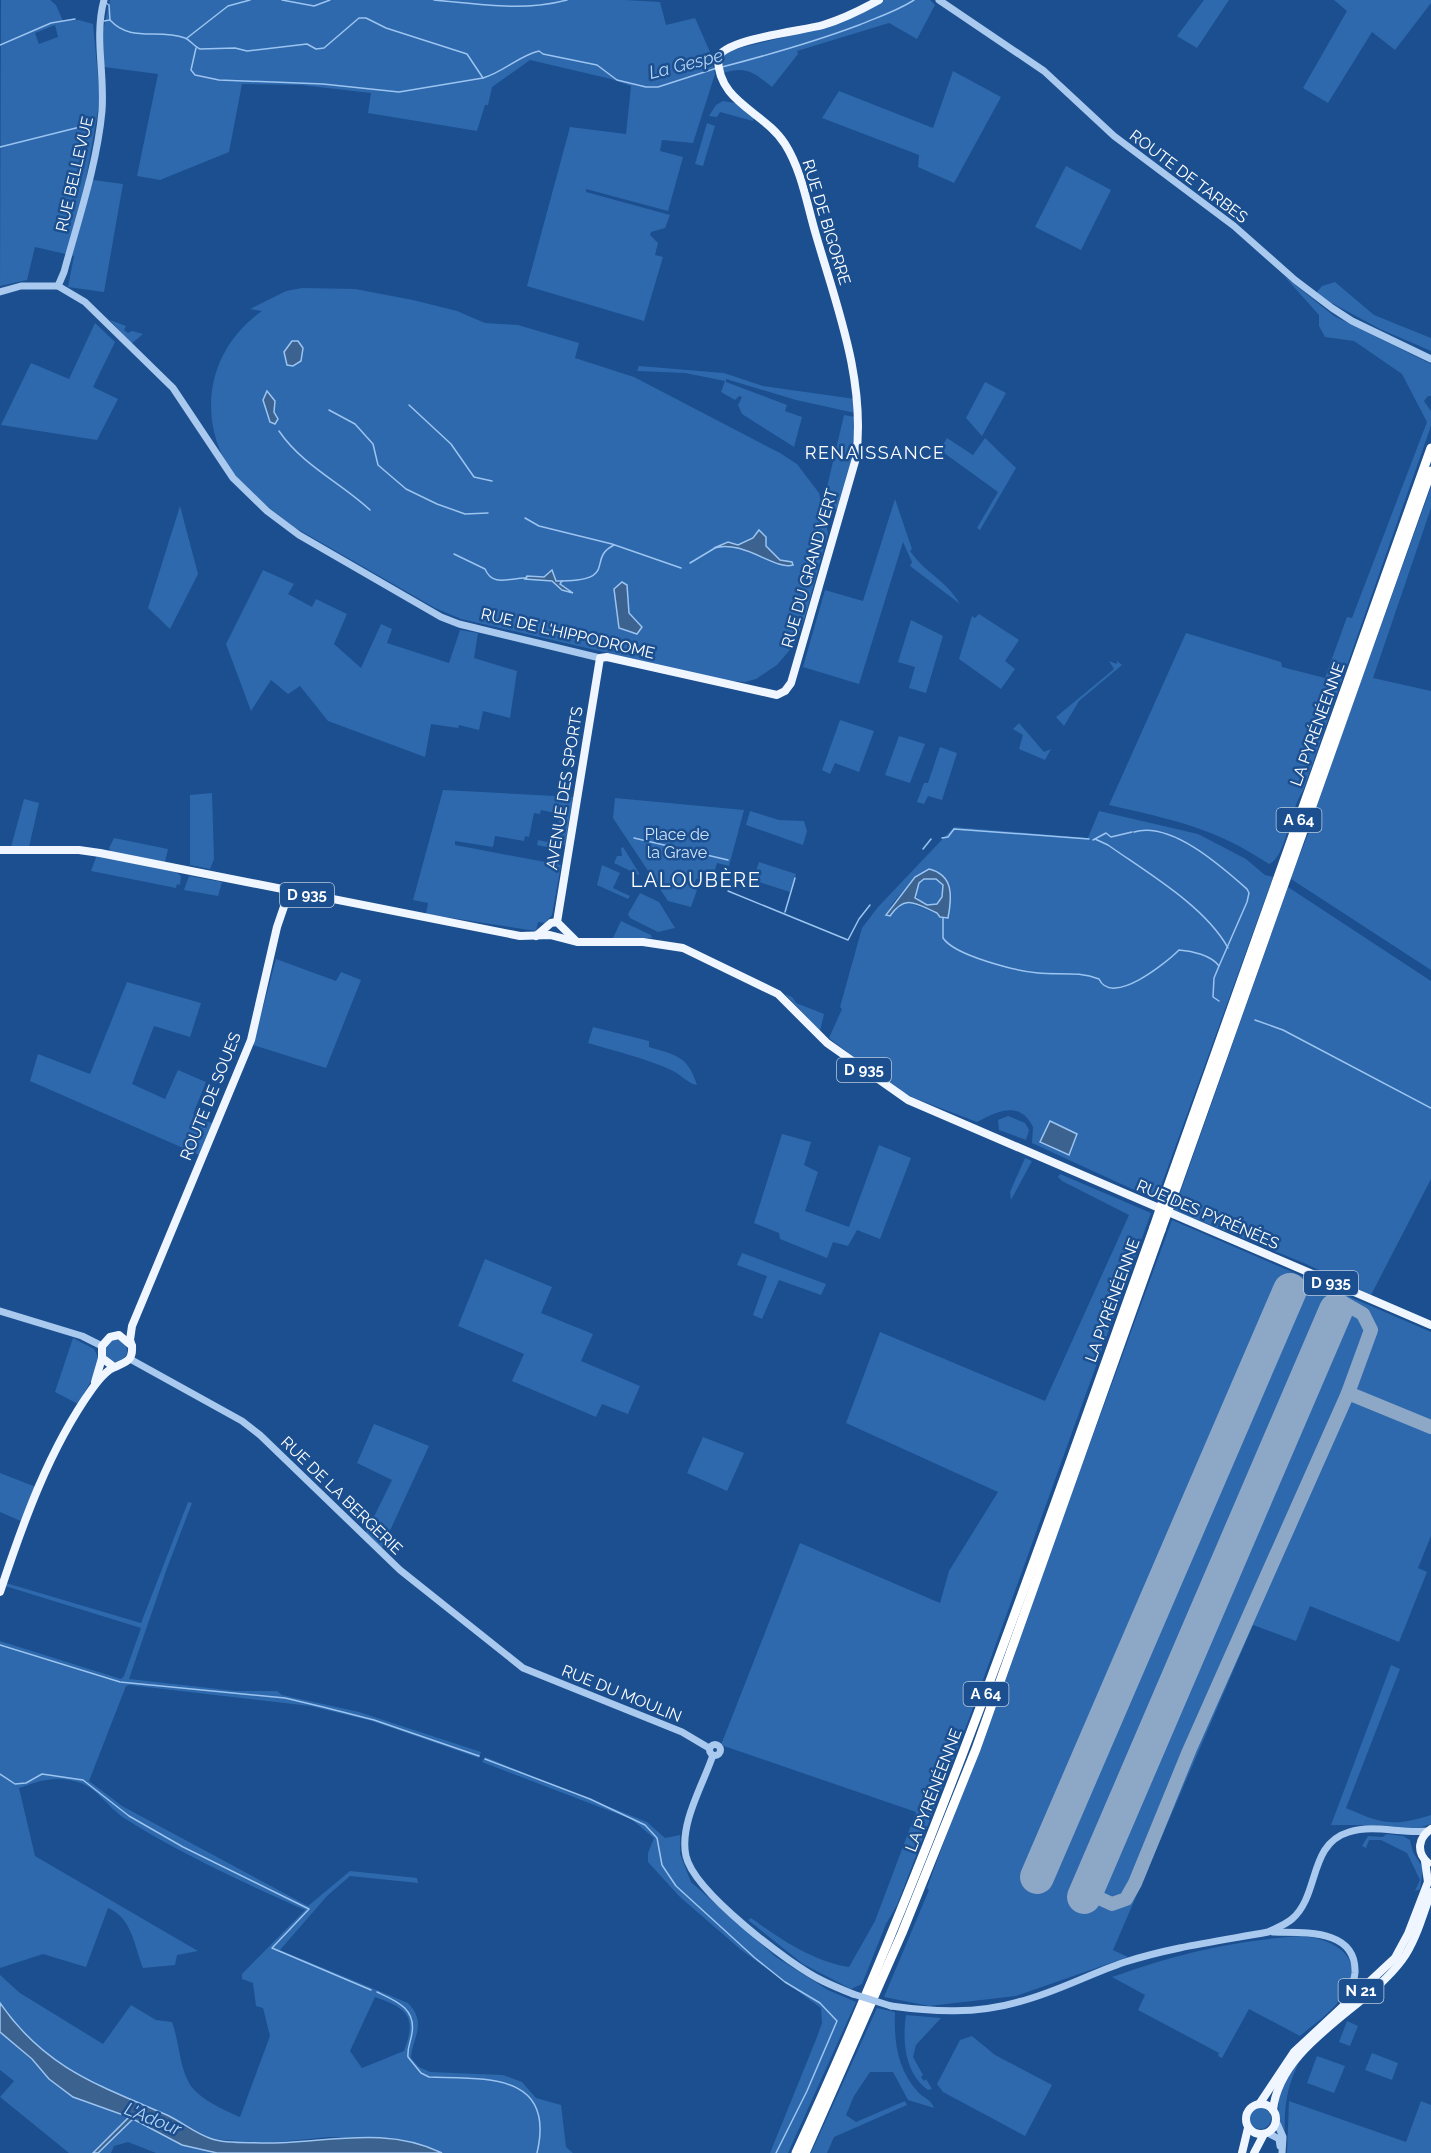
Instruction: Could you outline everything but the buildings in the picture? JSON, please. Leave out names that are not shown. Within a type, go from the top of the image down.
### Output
[{"type":"highway","name":"LA PYRÉNÉENNE","points":[[1170,1193],[1431,448]]},
{"type":"highway","name":"LA PYRÉNÉENNE","points":[[796,2153],[894,1930],[966,1750],[1431,471]]},
{"type":"highway","name":"LA PYRÉNÉENNE","points":[[805,2153],[902,1933],[976,1749],[1157,1229]]},
{"type":"main road","name":"RUE DE BIGORRE","points":[[858,406],[846,336],[797,169],[783,142],[730,95],[719,74],[718,58],[740,43],[824,25],[879,0]]},
{"type":"main road","name":"RUE DU GRAND VERT","points":[[777,695],[785,691],[791,683],[845,498],[857,446],[858,406]]},
{"type":"main road","name":"RUE DE L'HIPPODROME","points":[[600,658],[607,657],[777,695]]},
{"type":"main road","name":"AVENUE DES SPORTS","points":[[552,933],[560,925],[600,658]]},
{"type":"main road","name":"D 935","points":[[0,850],[79,850],[520,936],[552,933]]},
{"type":"main road","name":"ROUTE DE SOUES","points":[[132,1346],[131,1331],[141,1305],[248,1048],[279,921],[289,892]]},
{"type":"main road","points":[[551,923],[560,925],[577,942],[552,933],[551,923]]},
{"type":"main road","name":"RUE DES PYRÉNÉES","points":[[577,942],[658,943],[691,952],[778,994],[827,1043],[894,1092],[1431,1325]]},
{"type":"main road","name":"ROUTE DE SOUES","points":[[115,1335],[141,1305]]},
{"type":"main road","points":[[0,1593],[55,1450],[92,1388],[102,1358],[102,1346],[105,1341],[115,1335],[125,1337],[132,1346],[130,1359],[125,1364],[114,1367],[92,1388]]},
{"type":"main road","points":[[102,1358],[114,1367]]},
{"type":"main road","points":[[1428,1863],[1419,1846],[1430,1830]]},
{"type":"main road","name":"N 21","points":[[1260,2103],[1294,2052],[1386,1968],[1402,1947],[1428,1882],[1428,1863]]},
{"type":"main road","name":"N 21","points":[[1273,2110],[1278,2087],[1299,2057],[1403,1959],[1431,1892]]},
{"type":"main road","points":[[1242,2153],[1248,2128],[1245,2120],[1248,2110],[1260,2103],[1273,2110],[1276,2121],[1254,2153]]},
{"type":"main road","points":[[1248,2128],[1257,2134],[1266,2133]]},
{"type":"street","name":"ROUTE DE TARBES","points":[[939,0],[1044,71],[1114,136],[1234,226],[1295,280],[1332,308],[1352,321],[1431,359]]},
{"type":"street","name":"RUE BELLEVUE","points":[[58,286],[64,273],[98,144],[103,97],[99,28],[102,7]]},
{"type":"street","points":[[0,292],[21,286],[58,286]]},
{"type":"street","name":"RUE DE L'HIPPODROME","points":[[58,286],[85,302],[173,388],[233,478],[267,511],[299,535],[363,573],[459,624],[600,658]]},
{"type":"street","points":[[0,1311],[82,1336],[102,1346]]},
{"type":"street","name":"RUE DE LA BERGERIE","points":[[130,1359],[242,1421],[260,1434],[400,1570],[523,1668]]},
{"type":"street","name":"RUE DU MOULIN","points":[[523,1668],[682,1732],[709,1748],[714,1744],[720,1747],[718,1754],[713,1755],[687,1831],[686,1856],[696,1879],[785,1956],[823,1981],[853,1994],[891,2006],[952,2012],[997,2007],[1036,1996],[1154,1954],[1192,1944],[1268,1932]]},
{"type":"street","points":[[1268,1932],[1279,1928],[1297,1914],[1322,1853],[1334,1840],[1357,1830],[1430,1830]]},
{"type":"street","points":[[1403,1831],[1419,1846]]},
{"type":"street","points":[[1268,1932],[1324,1934],[1338,1940],[1348,1950],[1355,1965],[1353,1985],[1343,2007]]},
{"type":"street","points":[[1276,2121],[1283,2138],[1282,2152]]},
{"type":"street","points":[[1266,2133],[1279,2139],[1282,2152]]},
{"type":"green space","points":[[1,0],[50,0],[56,5],[63,21],[79,20],[93,24],[100,99],[86,179],[123,184],[104,292],[68,287],[74,256],[35,247],[27,280],[0,286]],"holes":[[[55,25],[58,37],[39,44],[35,33]]]},
{"type":"green space","points":[[110,0],[625,0],[660,2],[666,25],[695,18],[710,52],[715,74],[693,143],[662,140],[660,151],[683,157],[668,211],[586,189],[586,192],[670,215],[665,228],[651,232],[650,235],[658,243],[655,255],[663,257],[644,321],[527,286],[570,127],[626,134],[631,86],[530,60],[492,87],[488,105],[485,105],[477,131],[368,113],[371,93],[301,85],[242,84],[229,152],[160,180],[137,176],[158,74],[104,67],[103,31]]},
{"type":"green space","points":[[884,0],[930,0],[935,5],[917,39],[889,23],[797,51],[798,54],[772,87],[744,70],[723,73],[723,56],[727,51],[835,25]]},
{"type":"green space","points":[[1204,0],[1229,0],[1197,48],[1177,36]]},
{"type":"green space","points":[[1334,0],[1431,0],[1431,3],[1395,50],[1372,32],[1328,103],[1303,88],[1347,11]]},
{"type":"green space","points":[[953,71],[1001,97],[954,183],[918,167],[919,155],[822,118],[839,91],[933,128]]},
{"type":"green space","points":[[723,101],[735,103],[754,118],[753,121],[720,112],[717,117],[709,116],[716,105]]},
{"type":"green space","points":[[707,123],[715,126],[703,166],[695,164]]},
{"type":"green space","points":[[1066,166],[1111,190],[1081,250],[1035,227]]},
{"type":"green space","points":[[1284,276],[1334,316],[1431,364],[1431,396],[1424,401],[1431,411],[1431,426],[1284,843],[1275,860],[1269,864],[1249,851],[1211,833],[1109,805],[1186,633],[1281,662],[1282,667],[1325,678],[1347,617],[1352,618],[1427,422],[1402,374],[1354,341],[1325,337],[1319,326],[1319,315]]},
{"type":"green space","points":[[1335,282],[1374,315],[1431,338],[1431,351],[1380,329],[1319,296],[1317,292],[1322,286]]},
{"type":"green space","points":[[302,288],[355,289],[413,300],[457,311],[485,323],[518,325],[579,343],[575,358],[634,377],[797,464],[819,493],[828,533],[805,617],[794,645],[777,665],[756,679],[745,682],[725,680],[461,619],[435,608],[294,527],[247,489],[231,471],[216,440],[211,399],[214,379],[231,342],[245,325],[262,311],[250,309],[286,291]]},
{"type":"green space","points":[[110,320],[126,326],[124,330],[128,333],[132,331],[143,334],[131,344]]},
{"type":"green space","points":[[95,323],[115,342],[93,387],[118,399],[97,440],[1,425],[31,363],[69,379]]},
{"type":"green space","points":[[639,366],[724,373],[763,386],[855,399],[855,413],[796,400],[726,379],[726,382],[787,405],[785,411],[802,417],[794,447],[742,414],[738,405],[742,397],[739,396],[735,400],[721,392],[725,381],[685,373],[637,371]]},
{"type":"green space","points":[[985,382],[1006,393],[982,436],[966,418]]},
{"type":"green space","points":[[844,415],[855,417],[848,479],[836,510],[827,487]]},
{"type":"green space","points":[[947,438],[973,455],[985,438],[1016,468],[980,530],[977,528],[998,492],[940,450]]},
{"type":"green space","points":[[1431,487],[1431,508],[1373,678],[1431,691],[1431,970],[1291,879]]},
{"type":"green space","points":[[895,499],[912,549],[910,551],[948,588],[960,604],[910,566],[912,562],[903,542],[859,684],[803,667],[825,590],[863,601]]},
{"type":"green space","points":[[180,506],[198,574],[170,629],[148,608]]},
{"type":"green space","points":[[263,570],[294,584],[288,594],[312,607],[316,599],[347,614],[334,644],[361,668],[381,624],[392,629],[387,643],[449,663],[460,630],[478,633],[474,658],[517,671],[510,718],[483,711],[479,730],[459,725],[458,728],[431,724],[425,757],[328,721],[300,686],[288,694],[271,680],[251,711],[226,644]]},
{"type":"green space","points":[[979,614],[1019,640],[1005,661],[1015,669],[1001,689],[959,659],[972,616],[975,618]]},
{"type":"green space","points":[[911,620],[943,636],[926,693],[909,688],[915,667],[898,662]]},
{"type":"green space","points":[[1109,661],[1117,664],[1117,661],[1122,665],[1079,701],[1064,726],[1056,717],[1114,669]]},
{"type":"green space","points":[[840,720],[874,731],[859,772],[835,763],[830,774],[822,770]]},
{"type":"green space","points":[[1019,723],[1044,752],[1051,749],[1045,760],[1019,749],[1023,735],[1013,729]]},
{"type":"green space","points":[[899,736],[925,744],[910,783],[885,775]]},
{"type":"green space","points":[[940,747],[957,753],[942,800],[928,796],[924,804],[917,802],[924,783],[928,783]]},
{"type":"green space","points":[[443,790],[573,797],[565,845],[559,844],[556,849],[537,845],[538,840],[547,842],[549,836],[556,837],[560,814],[541,810],[540,814],[534,813],[529,837],[525,836],[524,841],[495,836],[493,847],[455,841],[455,845],[561,865],[552,915],[545,923],[538,922],[536,931],[426,914],[428,903],[413,900]]},
{"type":"green space","points":[[212,793],[214,859],[210,869],[190,865],[190,795]]},
{"type":"green space","name":"Place de la Grave","points":[[615,798],[744,810],[729,866],[717,863],[711,883],[706,879],[696,879],[693,888],[697,890],[691,907],[668,901],[613,818]]},
{"type":"green space","points":[[24,799],[39,803],[29,847],[11,847]]},
{"type":"green space","points":[[750,811],[779,820],[804,821],[807,831],[803,845],[746,825]]},
{"type":"green space","points":[[1099,811],[1198,834],[1246,859],[1265,875],[1273,877],[1156,1200],[1032,1143],[1033,1127],[1022,1113],[1008,1110],[992,1114],[977,1122],[914,1098],[893,1087],[829,1038],[842,1009],[840,1007],[862,928],[878,907],[954,827],[1088,838]],"holes":[[[915,877],[946,878],[951,896],[948,918],[905,901],[899,904],[890,916],[886,915],[892,904]]]},
{"type":"green space","points":[[114,838],[168,849],[165,862],[111,852],[109,848]]},
{"type":"green space","points":[[623,847],[639,875],[614,863],[617,856],[622,856],[621,848]]},
{"type":"green space","points":[[97,855],[176,872],[181,876],[180,885],[177,884],[176,888],[91,871]]},
{"type":"green space","points":[[759,862],[796,874],[790,892],[753,880]]},
{"type":"green space","points":[[602,865],[620,873],[613,888],[630,896],[628,899],[597,885]]},
{"type":"green space","points":[[189,876],[222,882],[218,896],[184,890]]},
{"type":"green space","points":[[930,878],[940,882],[944,892],[940,902],[930,906],[920,902],[916,892],[920,882]]},
{"type":"green space","points":[[1288,887],[1431,981],[1431,1179],[1371,1295],[1304,1263],[1174,1210]]},
{"type":"green space","points":[[640,893],[659,902],[675,928],[658,932],[630,918],[628,914]]},
{"type":"green space","points":[[621,921],[651,935],[652,938],[613,938]]},
{"type":"green space","points":[[276,959],[336,981],[341,972],[361,980],[326,1068],[253,1045]]},
{"type":"green space","points":[[127,982],[201,1003],[190,1037],[154,1026],[132,1084],[165,1099],[178,1070],[206,1082],[193,1114],[213,1124],[199,1155],[30,1081],[38,1054],[90,1074]]},
{"type":"green space","points":[[785,994],[792,997],[796,1003],[824,1014],[820,1031]]},
{"type":"green space","points":[[593,1027],[649,1041],[649,1047],[680,1058],[690,1068],[697,1085],[659,1065],[588,1043]]},
{"type":"green space","points":[[1008,1116],[1025,1123],[1029,1130],[1026,1140],[999,1130],[998,1120]]},
{"type":"green space","points":[[782,1134],[811,1142],[804,1165],[818,1172],[805,1211],[849,1227],[879,1145],[911,1158],[880,1239],[857,1230],[848,1246],[833,1242],[827,1258],[780,1239],[779,1233],[754,1223]]},
{"type":"green space","points":[[1025,1158],[1032,1161],[1011,1200],[1010,1192]]},
{"type":"green space","points":[[1060,1174],[1151,1213],[970,1716],[897,1905],[886,1924],[862,1984],[851,1989],[803,1964],[748,1920],[751,1918],[810,1955],[849,1967],[875,1921],[916,1812],[721,1745],[800,1543],[940,1603],[949,1571],[998,1492],[846,1423],[880,1332],[1045,1401],[1129,1215],[1062,1181],[1058,1177]]},
{"type":"green space","points":[[1172,1220],[1431,1332],[1431,1536],[1418,1568],[1427,1572],[1399,1642],[1310,1606],[1296,1641],[1253,1625],[1113,1950],[1128,1957],[1016,1996],[929,2006],[884,1997],[929,1890],[927,1888]]},
{"type":"green space","points":[[742,1253],[826,1284],[821,1295],[779,1280],[762,1319],[753,1315],[767,1276],[737,1265]]},
{"type":"green space","points":[[485,1259],[552,1287],[541,1313],[593,1334],[581,1361],[640,1386],[628,1414],[602,1404],[596,1417],[512,1381],[524,1354],[458,1326]]},
{"type":"green space","points":[[73,1338],[94,1349],[99,1359],[94,1376],[78,1404],[55,1392]]},
{"type":"green space","points":[[116,1340],[124,1343],[127,1351],[124,1359],[116,1362],[108,1359],[105,1351],[108,1343]]},
{"type":"green space","points":[[374,1424],[429,1446],[382,1548],[366,1533],[392,1480],[357,1463]]},
{"type":"green space","points":[[703,1437],[744,1453],[727,1491],[687,1473]]},
{"type":"green space","points":[[0,1473],[36,1487],[23,1522],[0,1512]]},
{"type":"green space","points":[[188,1502],[192,1503],[129,1679],[236,1691],[277,1691],[282,1695],[359,1712],[481,1752],[479,1758],[372,1721],[310,1706],[129,1685],[126,1686],[89,1781],[122,1806],[308,1906],[350,1871],[417,1878],[418,1883],[350,1876],[327,1896],[280,1950],[408,2003],[414,2011],[418,2024],[411,2058],[419,2067],[430,2072],[503,2075],[522,2082],[536,2098],[561,2105],[566,2147],[573,2153],[442,2153],[392,2139],[329,2137],[268,2143],[212,2139],[175,2119],[80,2077],[30,2041],[0,2003],[0,1975],[20,1993],[103,2044],[131,2005],[156,2020],[172,2022],[183,2067],[192,2087],[211,2103],[240,2117],[270,2036],[263,2008],[256,2006],[253,1983],[242,1979],[242,1974],[305,1910],[166,1843],[124,1818],[98,1794],[81,1783],[64,1779],[42,1781],[19,1788],[35,1856],[198,1951],[177,1955],[175,1965],[143,1968],[127,1925],[122,1918],[108,1908],[86,1967],[43,1954],[0,1968],[0,1641],[121,1679],[141,1628],[5,1586],[6,1583],[141,1623]],"holes":[[[375,1997],[402,2010],[407,2015],[410,2029],[404,2051],[362,2068],[350,2051]]]},
{"type":"green space","points":[[1391,1665],[1400,1669],[1346,1808],[1369,1818],[1388,1822],[1406,1821],[1431,1815],[1431,1824],[1415,1829],[1381,1825],[1331,1825]]},
{"type":"green space","points":[[485,1757],[647,1822],[665,1838],[680,1835],[680,1854],[691,1882],[776,1957],[828,1990],[856,2002],[788,2153],[770,2153],[822,2023],[821,2008],[740,1949],[680,1897],[648,1862],[648,1853],[654,1838],[631,1819],[482,1762]]},
{"type":"green space","points":[[1386,1834],[1403,1836],[1410,1840],[1413,1852],[1423,1868],[1420,1889],[1415,1891],[1420,1880],[1407,1853],[1381,1840],[1369,1840],[1366,1848],[1362,1846],[1368,1836],[1383,1837]]},
{"type":"green space","points":[[1302,1936],[1329,1942],[1347,1956],[1352,1975],[1339,2001],[1300,2036],[1249,2009],[1222,2058],[1218,2056],[1219,2053],[1138,2010],[1145,1995],[1112,1977],[1206,1949]]},
{"type":"green space","points":[[877,2008],[895,2012],[896,2044],[905,2074],[934,2108],[908,2100],[893,2072],[870,2072],[854,2096],[846,2115],[856,2122],[905,2101],[907,2105],[834,2137],[827,2153],[811,2153]]},
{"type":"green space","points":[[906,2015],[941,2018],[916,2045],[913,2057],[923,2075],[921,2077],[924,2081],[926,2079],[932,2089],[928,2090],[920,2083],[910,2066],[905,2046]]},
{"type":"green space","points":[[1347,2021],[1358,2026],[1350,2046],[1339,2042]]},
{"type":"green space","points":[[0,2032],[73,2097],[124,2114],[182,2145],[217,2153],[156,2153],[128,2142],[114,2146],[111,2153],[69,2153],[0,2097],[14,2081],[0,2070]]},
{"type":"green space","points":[[972,2036],[995,2055],[1052,2085],[1025,2136],[943,2092],[937,2084],[960,2040]]},
{"type":"green space","points":[[1372,2053],[1398,2063],[1392,2080],[1365,2070]]},
{"type":"green space","points":[[1317,2056],[1345,2066],[1334,2093],[1307,2083]]},
{"type":"green space","points":[[1299,2063],[1291,2081],[1287,2099],[1285,2137],[1279,2116],[1279,2098],[1291,2072]]},
{"type":"green space","points":[[1289,2101],[1406,2142],[1421,2101],[1431,2105],[1431,2153],[1287,2153]]},
{"type":"green space","points":[[1260,2107],[1268,2110],[1271,2118],[1268,2126],[1260,2129],[1252,2126],[1249,2118],[1252,2110]]},
{"type":"water","points":[[292,341],[298,341],[303,348],[301,361],[293,366],[287,365],[284,352]]},
{"type":"water","points":[[267,391],[275,401],[274,412],[278,419],[275,424],[270,422],[263,400]]},
{"type":"water","points":[[759,530],[766,537],[766,546],[780,560],[792,562],[793,565],[778,564],[736,548],[725,546],[714,548],[728,542],[738,545],[753,538]]},
{"type":"water","points":[[552,570],[556,581],[562,581],[560,584],[573,593],[562,590],[552,581],[525,579],[527,576],[544,577]]},
{"type":"water","points":[[622,582],[627,585],[629,613],[642,627],[637,634],[619,628],[614,589]]},
{"type":"water","points":[[929,869],[943,876],[950,895],[948,918],[940,917],[937,913],[911,902],[895,909],[890,916],[886,915],[915,877]],"holes":[[[924,879],[936,879],[943,885],[942,897],[937,904],[927,905],[915,898],[919,883]]]},
{"type":"water","points":[[1050,1121],[1077,1134],[1069,1155],[1040,1142]]},
{"type":"water","name":"L'Adour","points":[[0,2003],[35,2044],[74,2072],[167,2115],[212,2139],[266,2143],[377,2138],[421,2145],[442,2153],[217,2153],[182,2145],[133,2119],[98,2153],[93,2153],[129,2117],[73,2097],[49,2079],[32,2059],[0,2032]]},
{"type":"waterway","points":[[187,38],[228,6],[250,0]]},
{"type":"waterway","points":[[282,0],[314,6],[330,0]]},
{"type":"waterway","points":[[434,0],[517,6],[534,6],[567,0]]},
{"type":"waterway","name":"La Gespe","points":[[722,67],[842,31],[887,14],[914,0]]},
{"type":"waterway","name":"La Gespe","points":[[106,3],[109,5],[110,20]]},
{"type":"waterway","name":"La Gespe","points":[[104,21],[110,20],[118,27],[136,33],[175,35],[185,38],[200,49],[235,48],[247,51],[307,44],[316,49],[324,48],[359,18],[366,18],[386,28],[467,54],[483,78],[498,72],[524,56],[539,51],[543,54],[597,65],[617,80],[646,87],[658,87],[717,68]]},
{"type":"waterway","name":"La Gespe","points":[[0,45],[51,23],[75,19]]},
{"type":"waterway","points":[[196,48],[191,70],[195,75],[219,80],[323,84],[399,92],[483,78]]},
{"type":"waterway","points":[[0,147],[92,124]]},
{"type":"waterway","points":[[409,405],[451,444],[474,477],[492,481]]},
{"type":"waterway","points":[[329,410],[355,424],[373,444],[378,465],[406,489],[465,514],[488,513]]},
{"type":"waterway","points":[[279,431],[310,464],[370,510]]},
{"type":"waterway","points":[[525,518],[539,526],[612,544],[681,568]]},
{"type":"waterway","points":[[562,581],[579,580],[596,573],[602,556],[614,545]]},
{"type":"waterway","points":[[690,563],[715,548]]},
{"type":"waterway","points":[[454,554],[485,569],[488,575],[498,580],[527,578]]},
{"type":"waterway","points":[[942,838],[948,837],[954,829],[1089,839]]},
{"type":"waterway","points":[[1134,832],[1148,830],[1179,839],[1210,858],[1247,889],[1249,893],[1247,902],[1219,966]]},
{"type":"waterway","points":[[1093,840],[1106,833],[1111,837],[1132,832]]},
{"type":"waterway","points":[[634,838],[728,860]]},
{"type":"waterway","points":[[923,849],[931,839]]},
{"type":"waterway","points":[[1095,839],[1108,845],[1190,904],[1218,933],[1228,948]]},
{"type":"waterway","points":[[785,912],[795,878]]},
{"type":"waterway","points":[[728,891],[848,940],[859,919],[870,905]]},
{"type":"waterway","points":[[943,918],[943,938],[960,951],[1002,966],[1028,972],[1076,974],[1091,977],[1099,979],[1106,986],[1115,988],[1127,986],[1139,980],[1179,950],[1201,954],[1219,966],[1214,978],[1213,997],[1219,1001]]},
{"type":"waterway","points":[[1255,1020],[1283,1030],[1431,1108]]},
{"type":"waterway","points":[[0,1645],[120,1682],[285,1698],[374,1720],[479,1756]]},
{"type":"waterway","points":[[485,1759],[590,1799],[645,1825],[657,1838],[662,1865],[676,1886],[755,1958],[785,1982],[820,2003],[837,2021],[807,2091],[776,2153]]},
{"type":"waterway","points":[[0,1774],[15,1784],[26,1783],[42,1774],[83,1780],[129,1816],[183,1847],[309,1909],[272,1948],[371,1990]]},
{"type":"waterway","points":[[377,1992],[397,2002],[408,2011],[412,2024],[408,2057],[421,2073],[429,2077],[493,2081],[511,2085],[526,2094],[536,2107],[540,2127],[537,2153]]},
{"type":"taxiway","points":[[1342,1302],[1363,1314],[1371,1330],[1348,1393],[1431,1427]]},
{"type":"taxiway","points":[[1090,1894],[1112,1904],[1126,1899],[1135,1883],[1189,1751],[1348,1393]]},
{"type":"runway","points":[[1037,1877],[1290,1290]]},
{"type":"runway","points":[[1084,1897],[1336,1310]]},
{"type":"district","name":"RENAISSANCE","points":[[875,453]]},
{"type":"district","name":"LALOUBÈRE","points":[[696,880]]}]
